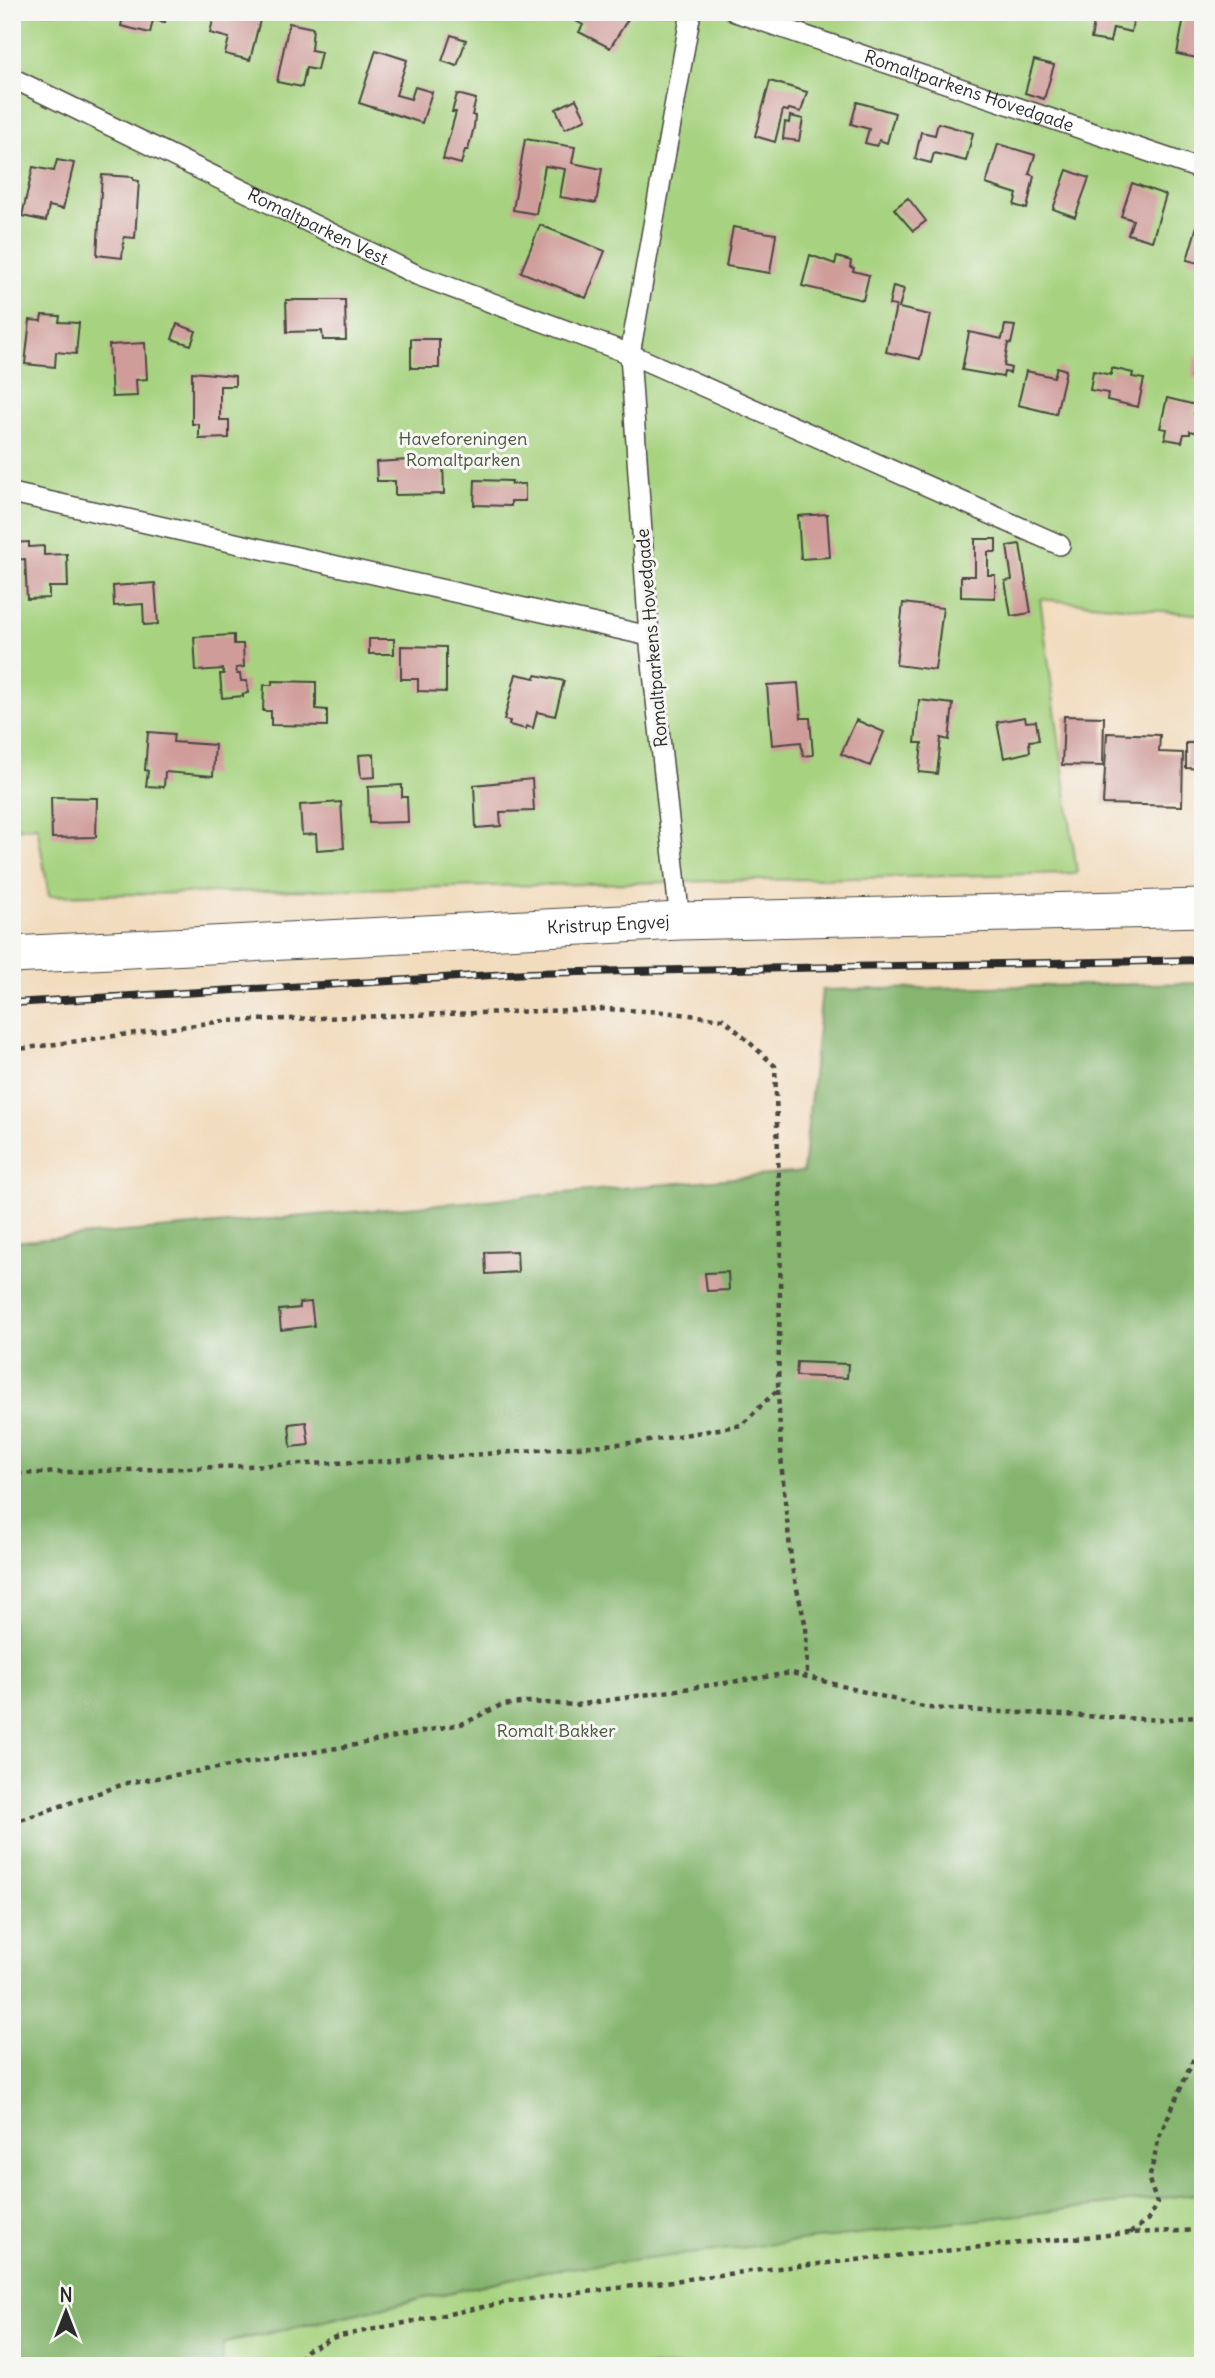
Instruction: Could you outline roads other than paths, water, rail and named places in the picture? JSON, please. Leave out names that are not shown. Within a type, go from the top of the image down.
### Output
[{"type":"street","name":"Kristrup Engvej","points":[[12,955],[680,921],[1203,908]]},
{"type":"lane","name":"Romaltparkens Hovedgade","points":[[680,921],[649,636],[630,354],[691,12]]},
{"type":"lane","name":"Romaltparkens Hovedgade","points":[[735,12],[1203,170]]},
{"type":"lane","name":"Romaltparken Vest","points":[[12,78],[417,275],[630,354]]},
{"type":"lane","points":[[630,354],[1060,545]]},
{"type":"lane","points":[[12,493],[649,636]]},
{"type":"railway","points":[[12,1003],[528,973],[1203,960]]},
{"type":"park label","name":"Haveforeningen Romaltparken","points":[[463,450]]},
{"type":"park label","name":"Romalt Bakker","points":[[556,1731]]}]
